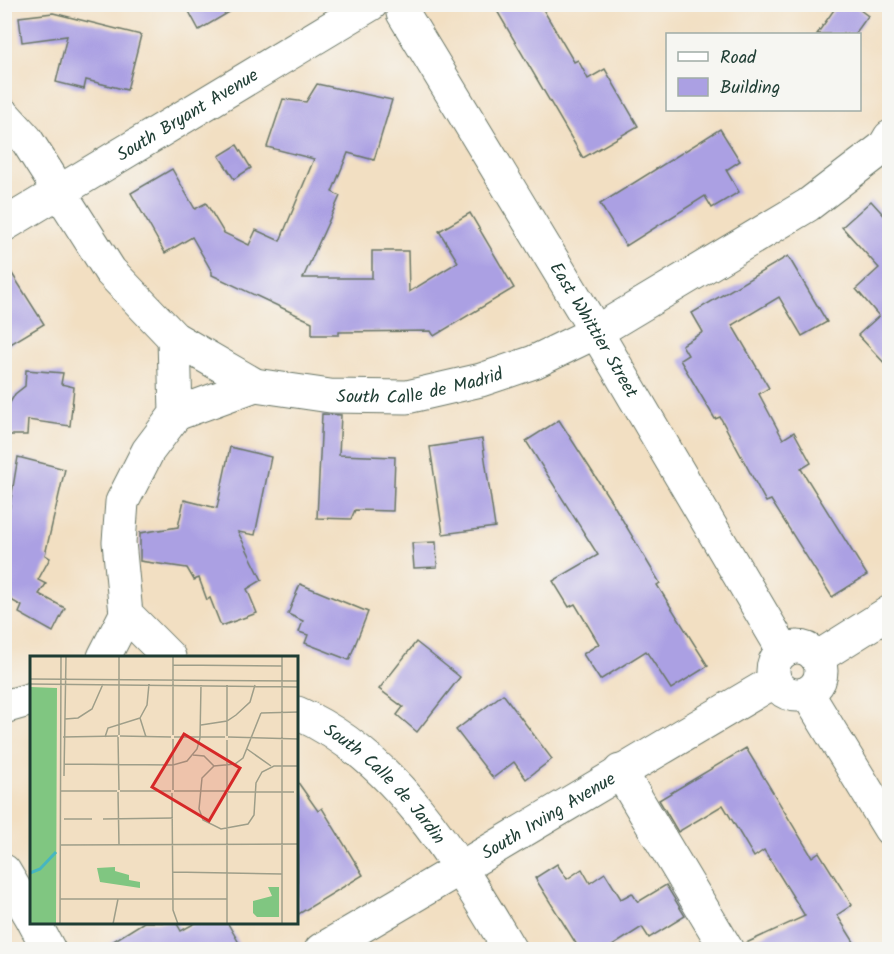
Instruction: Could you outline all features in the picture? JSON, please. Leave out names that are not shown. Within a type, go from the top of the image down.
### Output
[{"type":"street","name":"South Bryant Avenue","points":[[4,225],[60,191],[389,7]]},
{"type":"street","name":"East Whittier Street","points":[[389,7],[596,332],[780,666]]},
{"type":"street","name":"South Calle de Madrid","points":[[4,115],[26,139],[110,271],[174,339],[255,385],[330,396],[407,397],[481,380],[534,362],[596,332],[808,205],[884,147],[890,138]]},
{"type":"street","points":[[174,339],[176,414]]},
{"type":"street","points":[[105,656],[126,614],[119,542],[122,502],[148,451],[176,414],[255,385]]},
{"type":"street","points":[[817,658],[890,612]]},
{"type":"street","points":[[126,614],[168,656]]},
{"type":"street","points":[[796,647],[804,648],[817,658],[821,674],[819,681],[807,693],[800,695],[785,692],[780,666],[796,647]]},
{"type":"street","name":"South Irving Avenue","points":[[321,950],[462,868],[620,771],[780,666]]},
{"type":"street","points":[[807,693],[890,829]]},
{"type":"street","points":[[4,707],[30,700]]},
{"type":"street","name":"South Calle de Jardin","points":[[298,713],[365,755],[413,805],[462,868],[510,950]]},
{"type":"street","points":[[620,771],[727,950]]},
{"type":"street","points":[[4,871],[30,915]]},
{"type":"street","points":[[35,924],[49,950]]},
{"type":"building","points":[[185,4],[243,4],[199,30]]},
{"type":"building","points":[[493,4],[540,4],[574,62],[578,60],[588,79],[605,69],[638,126],[583,158]]},
{"type":"building","points":[[838,4],[852,4],[868,16],[856,33],[818,33]]},
{"type":"building","points":[[53,13],[141,35],[127,90],[86,80],[84,89],[56,82],[67,36],[22,42],[19,17]]},
{"type":"building","points":[[317,84],[392,100],[374,160],[348,153],[332,192],[340,196],[303,278],[372,278],[372,251],[408,251],[409,292],[458,262],[439,231],[470,213],[514,288],[434,336],[431,331],[339,332],[339,335],[312,335],[312,322],[212,275],[192,237],[165,253],[131,193],[172,169],[195,209],[206,203],[224,233],[249,245],[256,230],[280,241],[314,159],[267,147],[283,99],[306,102]]},
{"type":"building","points":[[720,129],[740,161],[726,170],[739,192],[712,208],[705,196],[626,246],[600,204]]},
{"type":"building","points":[[237,145],[251,168],[234,179],[219,156]]},
{"type":"building","points":[[871,201],[890,222],[890,369],[858,335],[879,316],[856,289],[879,268],[842,227]]},
{"type":"building","points":[[788,256],[827,322],[802,336],[779,297],[732,325],[769,388],[759,394],[783,439],[794,432],[811,463],[801,469],[867,575],[832,597],[771,500],[766,502],[720,417],[715,419],[680,360],[688,355],[682,345],[703,332],[692,313]]},
{"type":"building","points":[[4,261],[44,324],[4,348]]},
{"type":"building","points":[[26,370],[63,373],[61,384],[74,387],[70,426],[28,420],[27,435],[4,435],[4,413],[15,394],[25,386]]},
{"type":"building","points":[[322,414],[341,415],[339,455],[395,457],[393,511],[355,510],[351,519],[317,518]]},
{"type":"building","points":[[559,420],[613,504],[660,583],[657,585],[708,666],[671,689],[646,651],[600,680],[583,654],[599,644],[575,604],[569,607],[553,581],[598,555],[526,441]]},
{"type":"building","points":[[482,439],[495,527],[443,534],[430,447]]},
{"type":"building","points":[[230,447],[271,457],[255,535],[238,532],[262,580],[247,589],[257,613],[221,626],[210,598],[207,600],[199,578],[194,580],[187,568],[140,561],[140,533],[178,527],[184,500],[217,508]]},
{"type":"building","points":[[18,457],[65,469],[45,555],[50,558],[38,580],[46,584],[39,594],[65,608],[53,632],[19,613],[22,606],[4,596],[4,541]]},
{"type":"building","points":[[436,542],[437,567],[414,568],[412,543]]},
{"type":"building","points":[[300,584],[368,612],[349,660],[305,643],[308,635],[299,632],[303,621],[288,614]]},
{"type":"building","points":[[416,642],[460,677],[417,732],[397,715],[403,707],[379,689]]},
{"type":"building","points":[[503,694],[552,759],[526,779],[514,762],[493,778],[456,730]]},
{"type":"building","points":[[746,748],[812,857],[819,852],[852,905],[837,915],[859,950],[746,950],[744,944],[805,916],[764,850],[754,857],[723,805],[678,832],[659,800]]},
{"type":"building","points":[[298,782],[318,811],[322,808],[363,875],[298,914]]},
{"type":"building","points":[[557,864],[567,879],[582,869],[590,883],[605,873],[621,899],[632,893],[638,902],[666,885],[685,916],[649,938],[642,927],[606,950],[580,950],[535,878]]},
{"type":"building","points":[[141,924],[177,924],[181,931],[193,924],[228,924],[239,943],[228,950],[99,950]]}]
